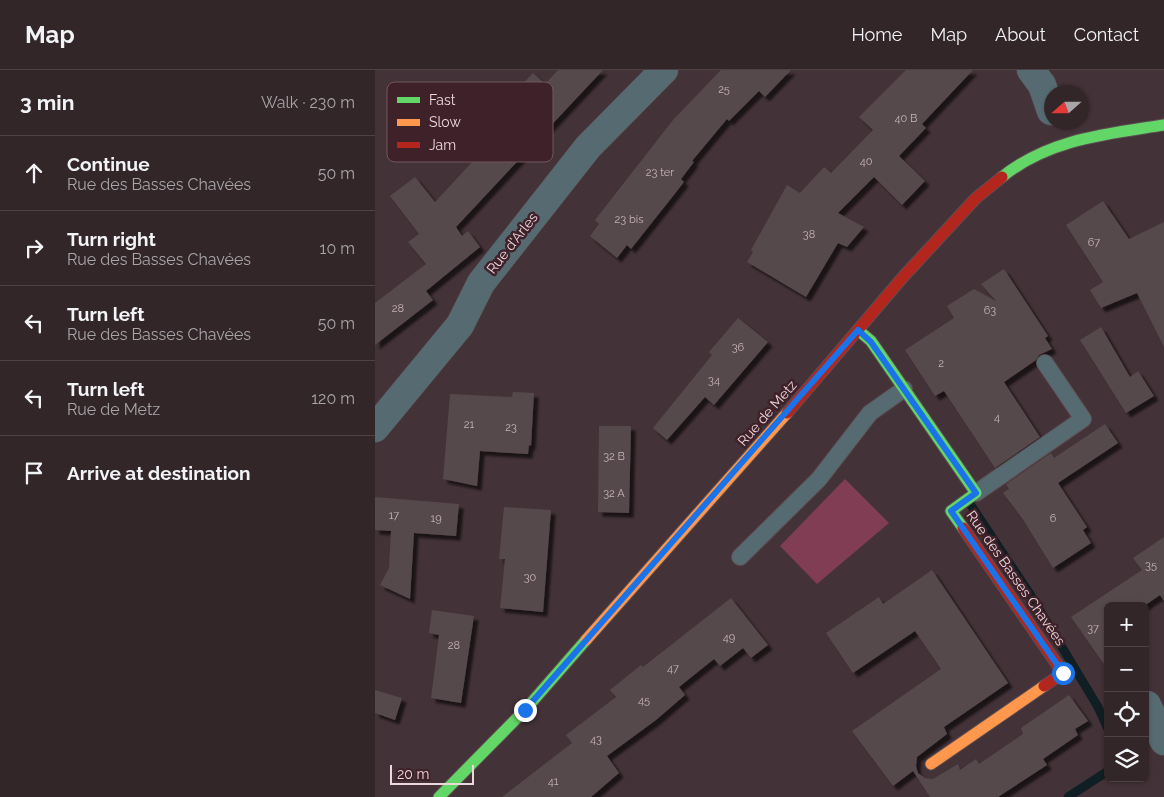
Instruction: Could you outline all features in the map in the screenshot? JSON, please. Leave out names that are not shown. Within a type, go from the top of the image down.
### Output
[{"type":"street","name":"Rue d'Arles","points":[[375,428],[460,325],[481,283],[589,147],[664,70]]},
{"type":"street","name":"Rue de Metz","points":[[439,797],[525,710],[976,198],[1059,133],[1111,133],[1164,125]]},
{"type":"street","name":"Rue des Basses Chavées","points":[[858,330],[871,342],[976,493],[951,511],[1063,673],[931,764]]},
{"type":"street","points":[[1149,709],[1164,741]]},
{"type":"lane","points":[[976,493],[1083,419],[1045,363]]},
{"type":"lane","points":[[740,557],[819,479],[870,413],[904,388]]},
{"type":"shaded area","points":[[845,479],[889,523],[817,584],[780,546]]},
{"type":"building","points":[[558,70],[603,70],[553,123],[553,82],[547,82]]},
{"type":"building","points":[[721,70],[791,70],[765,97],[759,91],[729,121],[727,119],[692,161],[694,162],[681,179],[684,182],[677,191],[631,249],[627,245],[617,258],[590,236],[599,224],[595,220],[673,120]]},
{"type":"building","points":[[906,70],[973,70],[922,124],[926,128],[899,156],[925,181],[902,205],[874,177],[838,213],[864,227],[847,247],[838,243],[806,297],[747,262],[753,252],[751,250],[787,185],[800,193],[824,167],[831,173],[873,130],[859,117]]},
{"type":"building","points":[[533,73],[543,82],[525,82]]},
{"type":"building","points":[[472,162],[517,162],[456,227],[462,236],[468,231],[480,247],[426,291],[433,300],[375,345],[375,303],[426,264],[408,242],[419,234],[390,196],[415,177],[435,202]]},
{"type":"building","points":[[1103,201],[1129,239],[1164,222],[1164,347],[1137,293],[1101,308],[1090,290],[1103,282],[1066,225]]},
{"type":"building","points":[[1004,269],[1048,336],[1045,338],[1052,349],[1039,355],[1036,360],[1004,382],[1040,437],[995,468],[944,391],[935,396],[905,350],[954,318],[947,306],[974,289],[996,301],[981,284]]},
{"type":"building","points":[[738,318],[768,342],[714,405],[705,397],[667,440],[653,428],[712,355],[709,352]]},
{"type":"building","points":[[1101,327],[1130,377],[1138,371],[1154,396],[1126,413],[1080,340]]},
{"type":"building","points":[[513,392],[534,393],[531,446],[529,445],[528,454],[480,451],[477,486],[443,479],[450,394],[512,397]]},
{"type":"building","points":[[1105,424],[1118,443],[1058,483],[1087,527],[1083,530],[1091,543],[1053,568],[1022,518],[1003,493],[1009,489],[1006,484],[1051,453],[1054,458]]},
{"type":"building","points":[[599,426],[631,426],[629,513],[598,512]]},
{"type":"building","points":[[375,497],[459,504],[456,536],[414,533],[410,599],[380,585],[389,568],[391,531],[375,530]]},
{"type":"building","points":[[504,507],[551,510],[543,612],[500,608],[505,559],[499,559]]},
{"type":"building","points":[[1164,537],[1164,601],[1160,595],[1149,603],[1104,602],[1104,664],[1071,617],[1142,570],[1133,558]]},
{"type":"building","points":[[932,570],[1008,683],[944,727],[947,734],[917,757],[916,766],[918,773],[925,778],[933,779],[958,764],[960,770],[976,759],[979,764],[1023,734],[1021,728],[1069,695],[1088,721],[1075,729],[1078,735],[1043,759],[1047,765],[998,797],[930,797],[913,771],[893,786],[852,731],[941,669],[915,631],[853,673],[826,633],[879,597],[883,604]]},
{"type":"building","points":[[731,598],[768,645],[751,658],[743,648],[720,666],[714,659],[679,687],[685,695],[656,720],[607,756],[619,773],[591,797],[502,797],[572,743],[566,735],[616,697],[610,690],[641,665],[643,667]]},
{"type":"building","points":[[432,610],[474,616],[461,703],[431,698],[439,635],[429,633]]},
{"type":"building","points":[[375,690],[402,698],[395,720],[375,713]]},
{"type":"waterway","points":[[968,501],[1030,594],[1098,707],[1104,720]]},
{"type":"waterway","points":[[1068,797],[1104,774]]},
{"type":"traffic: fast","points":[[1002,177],[1020,164],[1059,146],[1100,135],[1164,125]]},
{"type":"traffic: fast","points":[[858,330],[871,341],[976,493],[951,511],[963,528]]},
{"type":"traffic: fast","points":[[439,797],[525,710],[586,640]]},
{"type":"traffic: slow","points":[[586,640],[787,413]]},
{"type":"traffic: slow","points":[[931,764],[1044,686]]},
{"type":"traffic: jam","points":[[787,413],[903,277],[976,198],[1002,177]]},
{"type":"traffic: jam","points":[[963,528],[1063,673],[1044,686]]},
{"type":"route","points":[[525,710],[687,524],[749,457],[858,330],[871,342],[976,493],[951,511],[1063,673]]}]
